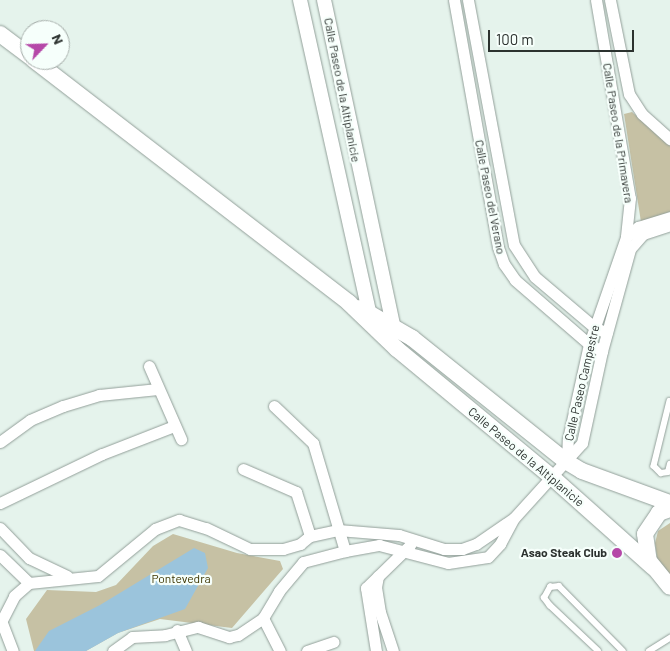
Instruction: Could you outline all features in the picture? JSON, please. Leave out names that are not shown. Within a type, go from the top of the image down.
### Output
[{"type":"main road","points":[[0,34],[20,49]]},
{"type":"main road","points":[[47,70],[371,319]]},
{"type":"main road","name":"Calle Paseo de la Altiplanicie","points":[[371,319],[394,325],[567,462],[582,471],[670,503]]},
{"type":"main road","name":"Calle Paseo de la Altiplanicie","points":[[371,319],[397,349],[553,478],[653,567]]},
{"type":"main road","points":[[670,509],[659,514],[645,534],[645,548],[653,567],[670,587]]},
{"type":"street","name":"Calle Paseo de la Altiplanicie","points":[[300,0],[332,151],[371,319]]},
{"type":"street","name":"Calle Paseo de la Altiplanicie","points":[[324,0],[353,147],[394,325],[397,349]]},
{"type":"street","name":"Calle Paseo del Verano","points":[[454,0],[486,179],[504,264],[515,280],[589,344],[602,351]]},
{"type":"street","name":"Calle Paseo del Verano","points":[[468,0],[514,244],[522,262],[535,277],[594,326],[607,333]]},
{"type":"street","name":"Calle Paseo de la Primavera","points":[[596,0],[630,198],[626,237]]},
{"type":"street","name":"Calle Paseo de la Primavera","points":[[610,0],[634,105],[670,139]]},
{"type":"street","points":[[601,33],[616,29]]},
{"type":"street","points":[[469,84],[483,80]]},
{"type":"street","points":[[332,151],[353,147]]},
{"type":"street","points":[[486,179],[501,175]]},
{"type":"street","points":[[626,237],[638,227],[670,217]]},
{"type":"street","name":"Calle Paseo Campestre","points":[[567,462],[582,443],[602,351],[630,249],[643,234],[670,226]]},
{"type":"street","name":"Calle Paseo Campestre","points":[[567,462],[568,439],[589,344],[626,237]]},
{"type":"street","points":[[149,366],[181,439]]},
{"type":"street","points":[[0,442],[30,420],[63,406],[107,394],[158,389]]},
{"type":"street","points":[[274,406],[312,443],[345,551]]},
{"type":"street","points":[[1,504],[102,454],[174,426]]},
{"type":"street","points":[[113,651],[132,637],[165,635],[177,630],[198,628],[230,637],[238,636],[263,618],[279,590],[303,562],[345,551],[379,545],[411,545],[444,550],[462,549],[476,544],[514,518],[567,462]]},
{"type":"street","points":[[243,469],[296,492],[310,536]]},
{"type":"street","points":[[13,651],[1,623],[14,596],[29,583],[69,577],[98,576],[155,529],[179,520],[206,528],[250,549],[283,549],[300,544],[310,536],[338,530],[372,531],[411,545],[448,563],[488,557],[500,544],[514,518]]},
{"type":"street","points":[[0,528],[29,558],[69,577]]},
{"type":"street","points":[[300,544],[298,550],[303,562]]},
{"type":"street","points":[[376,651],[365,595],[366,588],[411,545]]},
{"type":"street","points":[[0,555],[29,583]]},
{"type":"street","points":[[378,576],[376,587],[380,612],[393,651]]},
{"type":"street","points":[[263,618],[280,651]]},
{"type":"street","points":[[177,630],[186,651]]},
{"type":"street","points":[[307,651],[333,642]]},
{"type":"lane","points":[[670,401],[654,466],[661,473],[668,472],[670,464]]},
{"type":"lane","points":[[598,651],[550,606],[544,598],[550,587],[559,586],[623,651]]},
{"type":"lane","points":[[650,651],[670,638]]},
{"type":"green space","points":[[632,112],[670,145],[670,212],[641,222],[624,114]]},
{"type":"green space","points":[[670,523],[670,576],[657,558],[655,543],[658,531]]},
{"type":"green space","name":"Pontevedra","points":[[173,534],[237,553],[280,561],[283,569],[232,628],[160,619],[118,633],[86,651],[34,651],[26,619],[47,590],[96,592],[116,585],[153,546]]},
{"type":"water","points":[[194,548],[205,553],[208,568],[185,609],[118,633],[86,651],[35,651],[49,631],[100,605]]},
{"type":"place","name":"Asao Steak Club","points":[[617,553]]}]
